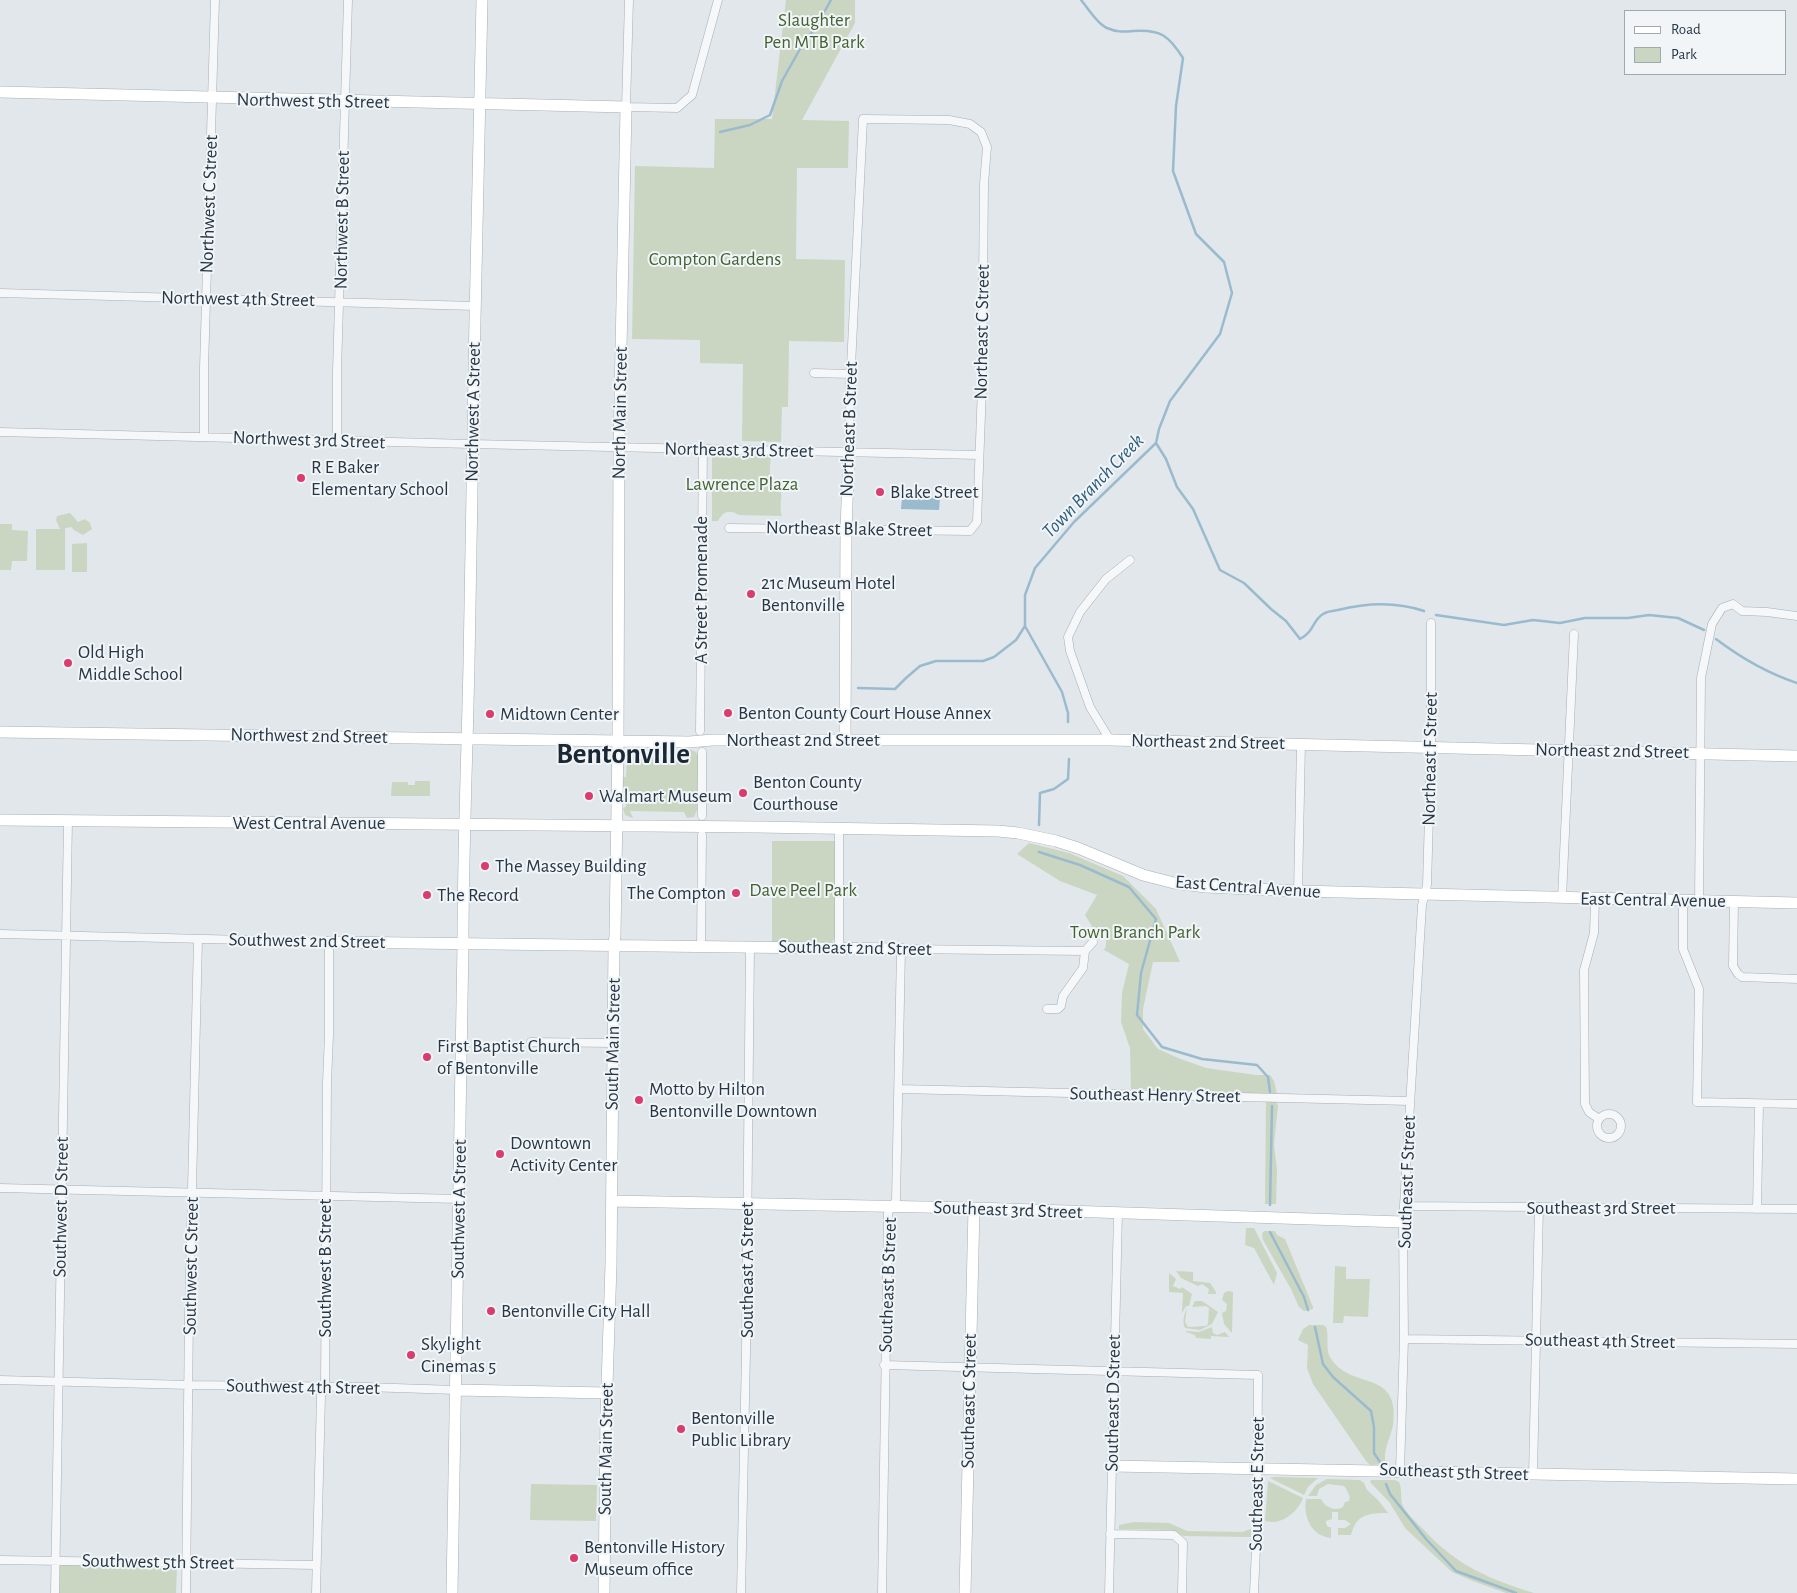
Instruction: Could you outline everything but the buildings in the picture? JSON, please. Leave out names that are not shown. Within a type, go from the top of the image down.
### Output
[{"type":"street","name":"Northwest C Street","points":[[204,437],[215,0]]},
{"type":"street","name":"Northwest B Street","points":[[337,441],[337,371],[348,0]]},
{"type":"street","name":"Northwest A Street","points":[[464,824],[482,0]]},
{"type":"street","name":"North Main Street","points":[[618,825],[619,447],[629,0]]},
{"type":"street","points":[[626,107],[677,108],[692,95],[718,0]]},
{"type":"street","name":"Northwest 5th Street","points":[[0,92],[479,105],[626,107]]},
{"type":"street","name":"Northeast B Street","points":[[845,740],[846,529],[850,374],[863,119],[949,120],[970,124],[981,132]]},
{"type":"street","name":"Northeast C Street","points":[[970,531],[977,522],[982,388],[984,184],[987,147],[981,132]]},
{"type":"street","name":"Northwest 4th Street","points":[[0,293],[475,306]]},
{"type":"street","points":[[814,374],[850,374]]},
{"type":"street","name":"Northwest 3rd Street","points":[[0,432],[619,447]]},
{"type":"street","name":"Northeast 3rd Street","points":[[619,447],[979,456]]},
{"type":"street","name":"A Street Promenade","points":[[700,731],[702,449]]},
{"type":"street","name":"Northeast Blake Street","points":[[729,528],[970,531]]},
{"type":"street","points":[[1110,740],[1090,707],[1070,652],[1068,637],[1080,612],[1106,579],[1130,560]]},
{"type":"street","points":[[1699,901],[1701,678],[1712,624],[1722,608],[1733,604],[1742,611],[1797,616]]},
{"type":"street","name":"Northeast F Street","points":[[1425,894],[1427,886],[1432,747],[1431,623]]},
{"type":"street","points":[[1562,898],[1574,634]]},
{"type":"street","name":"Northwest 2nd Street","points":[[0,732],[618,741]]},
{"type":"street","name":"Northeast 2nd Street","points":[[618,741],[1110,740],[1797,756]]},
{"type":"street","points":[[1298,891],[1301,744]]},
{"type":"street","points":[[702,752],[702,816]]},
{"type":"street","name":"West Central Avenue","points":[[0,820],[618,825]]},
{"type":"street","name":"Southwest D Street","points":[[55,1593],[68,821]]},
{"type":"street","name":"Southwest A Street","points":[[452,1593],[464,824]]},
{"type":"street","name":"East Central Avenue","points":[[618,825],[1014,832],[1078,848],[1143,875],[1174,883],[1224,888],[1595,899],[1797,902]]},
{"type":"street","name":"South Main Street","points":[[604,1593],[612,1201],[614,946],[616,935],[618,825]]},
{"type":"street","points":[[839,828],[839,948]]},
{"type":"street","points":[[701,946],[702,835]]},
{"type":"street","name":"Southeast F Street","points":[[1400,1470],[1404,1339],[1404,1222],[1422,905],[1425,894]]},
{"type":"street","points":[[1595,899],[1594,933],[1584,970],[1585,1104],[1588,1112],[1599,1119]]},
{"type":"street","points":[[1683,901],[1683,949],[1699,989],[1697,1102],[1797,1104]]},
{"type":"street","points":[[1734,902],[1733,966],[1738,974],[1742,977],[1797,979]]},
{"type":"street","name":"Southwest 2nd Street","points":[[0,934],[329,942],[614,946]]},
{"type":"street","name":"Southwest C Street","points":[[186,1593],[198,939]]},
{"type":"street","name":"Southwest B Street","points":[[316,1593],[320,1396],[325,1387],[329,942]]},
{"type":"street","points":[[1047,1009],[1058,1009],[1061,1006],[1063,996],[1083,968],[1085,951],[1093,942]]},
{"type":"street","name":"Southeast 2nd Street","points":[[614,946],[1085,951]]},
{"type":"street","name":"Southeast A Street","points":[[742,1593],[750,947]]},
{"type":"street","name":"Southeast B Street","points":[[882,1593],[884,1366],[888,1214],[896,1201],[901,949]]},
{"type":"street","points":[[531,1042],[613,1043]]},
{"type":"street","name":"Southeast Henry Street","points":[[899,1090],[1410,1101]]},
{"type":"street","points":[[1757,1209],[1759,1104]]},
{"type":"street","points":[[0,1188],[459,1199]]},
{"type":"street","name":"Southeast 3rd Street","points":[[612,1201],[974,1208],[1404,1222]]},
{"type":"street","name":"Southeast 3rd Street","points":[[1405,1206],[1797,1209]]},
{"type":"street","points":[[1533,1474],[1539,1207]]},
{"type":"street","name":"Southeast C Street","points":[[965,1593],[974,1208]]},
{"type":"street","name":"Southeast D Street","points":[[1109,1593],[1118,1213]]},
{"type":"street","name":"Southeast 4th Street","points":[[1404,1339],[1797,1344]]},
{"type":"street","points":[[884,1366],[1114,1371]]},
{"type":"street","name":"Southeast E Street","points":[[1114,1371],[1258,1375],[1257,1526],[1254,1593]]},
{"type":"street","name":"Southwest 4th Street","points":[[0,1380],[607,1393]]},
{"type":"street","name":"Southeast 5th Street","points":[[1112,1466],[1256,1467],[1797,1479]]},
{"type":"street","points":[[1110,1534],[1174,1536],[1183,1543],[1182,1593]]},
{"type":"street","name":"Southwest 5th Street","points":[[0,1560],[316,1565]]},
{"type":"green space","name":"Compton Gardens","points":[[786,0],[855,0],[855,23],[802,120],[849,121],[848,168],[797,168],[796,259],[845,260],[844,342],[789,341],[788,407],[782,407],[781,442],[742,441],[743,364],[700,363],[700,340],[632,339],[635,166],[714,168],[715,119],[772,119]]},
{"type":"green space","name":"Lawrence Plaza","points":[[712,454],[771,455],[770,474],[779,486],[782,516],[739,515],[727,512],[718,521],[712,521]]},
{"type":"green space","points":[[70,513],[78,522],[85,519],[90,523],[92,529],[83,535],[71,527],[63,529],[65,529],[65,570],[36,570],[36,529],[60,529],[56,520],[57,516]]},
{"type":"green space","points":[[0,524],[12,524],[12,530],[28,531],[27,561],[12,561],[11,570],[0,570]]},
{"type":"green space","points":[[87,543],[87,572],[72,572],[72,544]]},
{"type":"green space","points":[[634,748],[639,755],[691,755],[687,748],[696,752],[698,757],[697,810],[694,817],[687,818],[684,812],[630,811],[633,818],[625,815],[623,808],[626,807],[626,789],[623,787],[623,777],[626,777],[627,758],[624,756],[629,749]]},
{"type":"green space","points":[[415,781],[430,781],[430,796],[391,796],[392,782],[408,782],[408,785],[415,785]]},
{"type":"green space","name":"Dave Peel Park","points":[[772,841],[835,841],[835,938],[831,943],[772,943]]},
{"type":"green space","name":"Town Branch Park","points":[[1029,843],[1069,853],[1123,876],[1156,909],[1180,962],[1153,962],[1143,1009],[1143,1029],[1158,1049],[1206,1068],[1256,1075],[1270,1075],[1274,1081],[1277,1094],[1131,1089],[1130,1048],[1121,1022],[1122,993],[1129,964],[1104,950],[1106,936],[1099,929],[1093,928],[1085,915],[1097,895],[1060,881],[1017,854]]},
{"type":"green space","points":[[1266,1101],[1276,1101],[1278,1106],[1274,1144],[1277,1170],[1276,1204],[1265,1204]]},
{"type":"green space","points":[[1246,1228],[1254,1228],[1277,1273],[1274,1285],[1254,1248],[1245,1245]]},
{"type":"green space","points":[[1264,1231],[1275,1231],[1277,1235],[1285,1239],[1313,1309],[1304,1311],[1299,1307],[1263,1240],[1262,1234]]},
{"type":"green space","points":[[1335,1266],[1346,1267],[1346,1279],[1370,1279],[1368,1317],[1344,1316],[1343,1323],[1333,1323]]},
{"type":"green space","points":[[1176,1271],[1193,1272],[1193,1281],[1210,1283],[1216,1294],[1208,1294],[1209,1289],[1202,1284],[1198,1286],[1181,1278]]},
{"type":"green space","points":[[1169,1273],[1176,1279],[1173,1286],[1180,1289],[1182,1287],[1192,1294],[1189,1306],[1186,1306],[1182,1313],[1183,1293],[1169,1292]]},
{"type":"green space","points":[[1228,1291],[1233,1292],[1232,1333],[1224,1324],[1222,1313],[1226,1311],[1227,1304],[1222,1300],[1224,1293]]},
{"type":"green space","points":[[1195,1301],[1202,1301],[1218,1312],[1212,1324],[1200,1330],[1185,1328],[1184,1323],[1187,1308],[1185,1322],[1188,1327],[1206,1326],[1208,1324],[1209,1308],[1206,1306],[1192,1307]]},
{"type":"green space","points":[[1309,1325],[1323,1325],[1326,1327],[1328,1352],[1332,1360],[1341,1369],[1373,1383],[1390,1395],[1393,1407],[1393,1425],[1385,1455],[1385,1460],[1389,1464],[1370,1465],[1366,1461],[1313,1384],[1307,1368],[1308,1345],[1298,1340],[1303,1329]]},
{"type":"green space","points":[[1212,1327],[1213,1333],[1217,1335],[1225,1332],[1229,1337],[1211,1336],[1211,1339],[1196,1338],[1195,1335],[1186,1332],[1199,1332]]},
{"type":"green space","points":[[1270,1478],[1318,1478],[1308,1487],[1304,1495]]},
{"type":"green space","points":[[1327,1479],[1360,1480],[1388,1513],[1375,1513],[1364,1516],[1356,1523],[1351,1535],[1338,1535],[1338,1528],[1345,1528],[1351,1524],[1345,1520],[1338,1520],[1338,1512],[1332,1512],[1332,1519],[1326,1521],[1328,1527],[1331,1527],[1331,1538],[1324,1537],[1310,1525],[1306,1513],[1306,1499],[1321,1499],[1327,1506],[1333,1509],[1343,1507],[1345,1502],[1349,1501],[1348,1493],[1344,1486],[1328,1484],[1319,1489],[1317,1496],[1308,1496],[1316,1485]]},
{"type":"green space","points":[[1371,1480],[1395,1480],[1399,1482],[1402,1502],[1406,1511],[1449,1553],[1489,1577],[1534,1593],[1506,1593],[1452,1572],[1405,1528],[1390,1503],[1370,1482]]},
{"type":"green space","points":[[1268,1481],[1303,1498],[1293,1513],[1283,1520],[1265,1521]]},
{"type":"green space","points":[[531,1484],[597,1485],[596,1521],[530,1520]]},
{"type":"green space","points":[[1134,1522],[1169,1523],[1187,1531],[1242,1532],[1251,1529],[1251,1537],[1183,1536],[1172,1530],[1119,1529],[1119,1525]]},
{"type":"green space","points":[[60,1564],[177,1566],[176,1593],[59,1593]]},
{"type":"water","points":[[902,497],[940,498],[939,510],[901,509]]},
{"type":"waterway","points":[[720,132],[750,125],[770,115],[782,81],[831,0]]},
{"type":"waterway","name":"Town Branch Creek","points":[[1068,722],[1068,713],[1062,692],[1025,626],[1025,595],[1035,568],[1074,522],[1156,443],[1159,429],[1170,401],[1220,334],[1232,293],[1224,262],[1196,234],[1173,171],[1176,106],[1183,58],[1168,39],[1157,33],[1151,31],[1120,31],[1103,26],[1081,0]]},
{"type":"waterway","points":[[1156,443],[1166,459],[1177,487],[1193,509],[1220,570],[1244,583],[1286,621],[1300,639],[1308,633],[1319,617],[1328,612],[1381,604],[1403,606],[1424,611]]},
{"type":"waterway","points":[[1436,615],[1504,625],[1533,620],[1560,623],[1585,618],[1628,618],[1649,615],[1678,618],[1704,630]]},
{"type":"waterway","points":[[858,688],[895,689],[920,666],[936,661],[983,661],[994,657],[1016,640],[1025,626]]},
{"type":"waterway","points":[[1716,639],[1775,675],[1797,683]]},
{"type":"waterway","name":"Town Branch Creek","points":[[1039,825],[1040,793],[1054,789],[1068,779],[1069,759]]},
{"type":"waterway","name":"Town Branch Creek","points":[[1039,852],[1080,865],[1129,887],[1156,919],[1141,973],[1137,1015],[1162,1047],[1202,1059],[1257,1065],[1268,1077],[1270,1092]]},
{"type":"waterway","name":"Town Branch Creek","points":[[1270,1205],[1272,1106]]},
{"type":"waterway","name":"Town Branch Creek","points":[[1270,1232],[1304,1297],[1308,1310]]},
{"type":"waterway","name":"Town Branch Creek","points":[[1315,1327],[1323,1364],[1333,1377],[1371,1411],[1374,1427],[1374,1453],[1382,1465]]},
{"type":"waterway","name":"Town Branch Creek","points":[[1386,1484],[1390,1494],[1426,1539],[1456,1571],[1516,1593]]},
{"type":"place","name":"R E Baker Elementary School","points":[[301,478]]},
{"type":"place","name":"Blake Street","points":[[880,492]]},
{"type":"place","name":"21c Museum Hotel Bentonville","points":[[751,594]]},
{"type":"place","name":"Old High Middle School","points":[[68,663]]},
{"type":"place","name":"Benton County Court House Annex","points":[[728,713]]},
{"type":"place","name":"Midtown Center","points":[[490,714]]},
{"type":"place","name":"Benton County Courthouse","points":[[743,793]]},
{"type":"place","name":"Walmart Museum","points":[[589,796]]},
{"type":"place","name":"The Massey Building","points":[[485,866]]},
{"type":"place","name":"The Compton","points":[[736,893]]},
{"type":"place","name":"The Record","points":[[427,895]]},
{"type":"place","name":"First Baptist Church of Bentonville","points":[[427,1057]]},
{"type":"place","name":"Motto by Hilton Bentonville Downtown","points":[[639,1100]]},
{"type":"place","name":"Downtown Activity Center","points":[[500,1154]]},
{"type":"place","name":"Bentonville City Hall","points":[[491,1311]]},
{"type":"place","name":"Skylight Cinemas 5","points":[[411,1355]]},
{"type":"place","name":"Bentonville Public Library","points":[[681,1429]]},
{"type":"place","name":"Bentonville History Museum office","points":[[574,1558]]},
{"type":"district","name":"Bentonville","points":[[623,754]]},
{"type":"park label","name":"Slaughter Pen MTB Park","points":[[814,31]]}]
